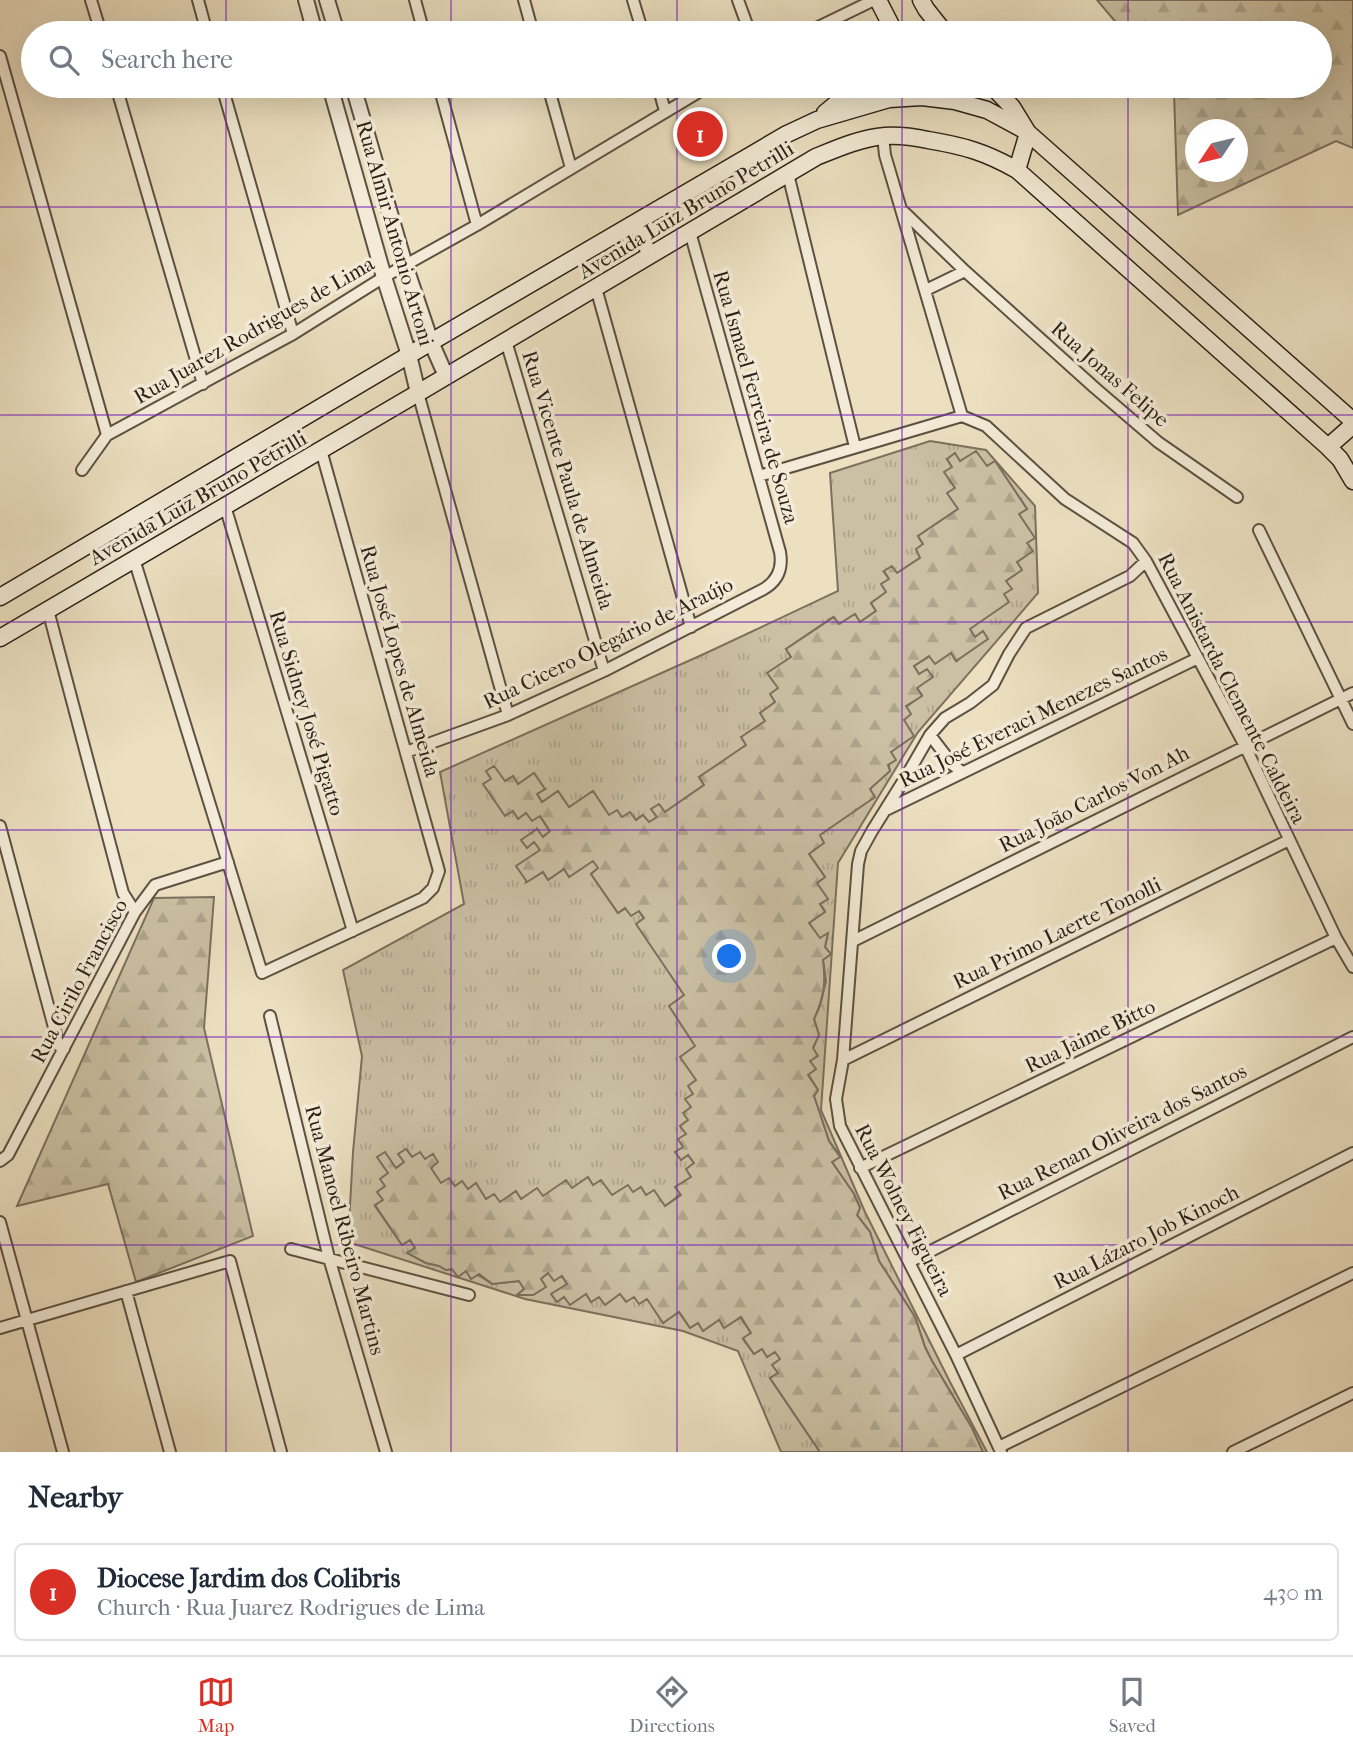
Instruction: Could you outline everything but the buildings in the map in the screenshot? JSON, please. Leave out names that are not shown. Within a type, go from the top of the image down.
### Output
[{"type":"main road","points":[[876,0],[888,21]]},
{"type":"main road","points":[[921,0],[936,21]]},
{"type":"main road","points":[[817,120],[847,98]]},
{"type":"main road","name":"Avenida Luiz Bruno Petrilli","points":[[0,597],[788,134],[817,120],[889,99],[906,98]]},
{"type":"main road","name":"Avenida Luiz Bruno Petrilli","points":[[930,98],[955,101],[987,110],[1028,133],[1353,423]]},
{"type":"main road","points":[[1003,98],[1028,133],[1017,170]]},
{"type":"main road","name":"Avenida Luiz Bruno Petrilli","points":[[0,638],[816,157],[847,144],[883,136],[908,136],[966,147],[1017,170],[1328,447],[1353,481]]},
{"type":"main road","points":[[1328,447],[1353,423]]},
{"type":"street","points":[[91,0],[97,21]]},
{"type":"street","points":[[198,0],[204,21]]},
{"type":"street","points":[[306,0],[312,21]]},
{"type":"street","points":[[327,0],[333,21]]},
{"type":"street","points":[[415,0],[421,21]]},
{"type":"street","points":[[524,0],[530,21]]},
{"type":"street","points":[[633,0],[639,21]]},
{"type":"street","points":[[738,0],[746,21]]},
{"type":"street","points":[[831,21],[876,0]]},
{"type":"street","points":[[0,56],[107,435],[82,470]]},
{"type":"street","points":[[120,98],[203,384]]},
{"type":"street","points":[[225,98],[293,334]]},
{"type":"street","name":"Rua Almir Antonio Artoni","points":[[333,98],[418,393]]},
{"type":"street","name":"Rua Almir Antonio Artoni","points":[[356,98],[405,265],[430,342],[446,376]]},
{"type":"street","points":[[442,98],[477,225]]},
{"type":"street","points":[[551,98],[571,168]]},
{"type":"street","points":[[661,98],[665,111]]},
{"type":"street","name":"Rua Juarez Rodrigues de Lima","points":[[107,435],[293,334],[384,277],[477,225],[688,98]]},
{"type":"street","points":[[759,475],[962,416],[885,155],[883,136]]},
{"type":"street","points":[[788,174],[855,447]]},
{"type":"street","name":"Rua Jonas Felipe","points":[[902,210],[965,271],[1158,442],[1237,497]]},
{"type":"street","points":[[635,223],[650,255]]},
{"type":"street","name":"Rua Ismael Ferreira de Souza","points":[[690,232],[780,552],[779,572]]},
{"type":"street","points":[[926,290],[965,271]]},
{"type":"street","points":[[596,288],[691,627]]},
{"type":"street","name":"Rua Vicente Paula de Almeida","points":[[506,341],[604,671]]},
{"type":"street","points":[[418,393],[508,715]]},
{"type":"street","name":"Rua Anistarda Clemente Caldeira","points":[[962,416],[986,426],[1066,499],[1133,543],[1146,561],[1245,746],[1336,938],[1353,967]]},
{"type":"street","name":"Rua José Lopes de Almeida","points":[[321,450],[439,871],[436,882],[423,898],[353,931]]},
{"type":"street","name":"Rua Sidney José Pigatto","points":[[225,506],[353,931]]},
{"type":"street","points":[[1259,530],[1353,724]]},
{"type":"street","points":[[134,559],[262,973],[353,931]]},
{"type":"street","name":"Rua Wolney Figueira","points":[[1000,1450],[956,1355],[840,1126],[836,1099],[843,1060],[858,864],[861,851],[930,735],[945,719],[993,685],[1026,628],[1130,576],[1146,561]]},
{"type":"street","name":"Rua Cicero Olegário de Araújo","points":[[406,752],[508,715],[604,671],[767,587],[779,572]]},
{"type":"street","points":[[48,610],[123,894],[135,912]]},
{"type":"street","name":"Rua José Everaci Menezes Santos","points":[[886,810],[1198,658]]},
{"type":"street","name":"Rua João Carlos Von Ah","points":[[853,942],[1353,692]]},
{"type":"street","points":[[930,735],[953,765],[962,772]]},
{"type":"street","points":[[0,826],[59,1046],[64,1049]]},
{"type":"street","name":"Rua Primo Laerte Tonolli","points":[[843,1060],[1289,840]]},
{"type":"street","name":"Rua Cirilo Francisco","points":[[0,1161],[8,1155],[135,912],[155,885],[228,862]]},
{"type":"street","name":"Rua Jaime Bitto","points":[[860,1168],[1336,938]]},
{"type":"street","name":"Rua Manoel Ribeiro Martins","points":[[270,1016],[330,1258],[386,1452]]},
{"type":"street","name":"Rua Renan Oliveira dos Santos","points":[[909,1262],[1353,1037]]},
{"type":"street","name":"Rua Lázaro Job Kinoch","points":[[956,1355],[1353,1153]]},
{"type":"street","points":[[0,1222],[63,1452]]},
{"type":"street","points":[[291,1250],[469,1295]]},
{"type":"street","points":[[0,1328],[230,1261],[281,1452]]},
{"type":"street","points":[[1000,1450],[1353,1273]]},
{"type":"street","points":[[126,1291],[170,1452]]},
{"type":"street","points":[[1233,1452],[1353,1393]]},
{"type":"green space","points":[[1097,0],[1353,0],[1353,148],[1336,141],[1178,215],[1174,98],[1332,98],[1332,21],[1115,21]]},
{"type":"green space","points":[[930,441],[986,450],[1035,506],[1038,593],[918,732],[838,863],[821,1110],[865,1212],[987,1452],[983,1452],[972,1428],[932,1361],[915,1317],[879,1261],[870,1232],[857,1215],[860,1207],[854,1194],[832,1162],[840,1156],[829,1141],[814,1096],[818,1090],[808,1074],[813,1048],[819,1035],[814,1019],[826,981],[823,960],[827,934],[820,939],[809,923],[825,911],[820,904],[817,883],[825,877],[809,854],[819,835],[874,797],[869,789],[890,771],[891,748],[906,707],[922,695],[917,688],[919,675],[914,666],[930,656],[951,653],[957,661],[975,637],[969,629],[1004,594],[1006,581],[1017,562],[1032,551],[1019,514],[1027,509],[995,461],[987,466],[947,459],[952,467],[945,472],[955,488],[958,509],[918,536],[923,544],[921,557],[897,573],[884,572],[889,579],[887,592],[871,603],[876,611],[860,622],[839,625],[833,617],[786,649],[791,657],[774,704],[755,736],[735,754],[699,777],[704,785],[665,812],[652,810],[657,817],[649,823],[643,815],[635,820],[542,802],[537,794],[545,789],[492,779],[484,784],[505,815],[513,811],[540,816],[550,832],[542,837],[537,829],[535,842],[540,850],[526,882],[543,872],[548,879],[564,869],[570,876],[593,860],[599,868],[591,874],[618,913],[626,908],[639,911],[644,919],[637,924],[685,996],[696,1046],[696,1081],[686,1134],[688,1155],[694,1163],[688,1183],[681,1193],[665,1206],[646,1195],[633,1193],[612,1196],[593,1185],[500,1202],[487,1199],[468,1189],[441,1184],[425,1160],[412,1157],[407,1150],[404,1163],[388,1173],[383,1200],[375,1206],[402,1245],[410,1240],[415,1248],[408,1253],[446,1270],[470,1272],[492,1284],[519,1281],[525,1289],[518,1294],[533,1295],[545,1287],[540,1279],[548,1273],[562,1276],[567,1284],[564,1297],[620,1294],[647,1299],[679,1312],[690,1328],[698,1323],[740,1317],[751,1333],[743,1339],[754,1354],[762,1349],[775,1351],[781,1359],[778,1373],[770,1378],[820,1452],[781,1452],[738,1351],[683,1331],[525,1299],[348,1242],[362,1056],[343,970],[464,904],[440,772],[838,591],[830,473]]},
{"type":"green space","points":[[976,451],[987,466],[995,461],[1027,509],[1019,514],[1035,538],[1027,543],[1033,551],[1017,562],[1022,570],[1006,581],[1012,589],[1004,594],[1009,602],[970,629],[975,637],[983,631],[988,639],[956,661],[951,653],[935,664],[929,656],[914,666],[919,674],[927,669],[933,677],[917,688],[922,696],[906,706],[911,714],[904,720],[914,736],[891,752],[896,760],[888,765],[890,771],[870,789],[875,797],[820,835],[824,843],[809,854],[825,877],[817,883],[828,899],[820,904],[825,912],[809,923],[820,938],[828,933],[825,947],[831,954],[823,960],[823,990],[814,1019],[819,1035],[813,1048],[818,1056],[810,1061],[816,1069],[808,1075],[818,1090],[814,1096],[829,1141],[840,1157],[832,1162],[854,1194],[860,1208],[857,1215],[870,1232],[879,1261],[915,1317],[932,1361],[972,1428],[983,1452],[820,1452],[770,1378],[778,1373],[772,1365],[780,1359],[775,1352],[767,1357],[762,1349],[754,1354],[743,1338],[751,1333],[741,1317],[724,1328],[719,1320],[703,1331],[698,1323],[690,1328],[679,1312],[663,1323],[647,1299],[639,1304],[634,1297],[626,1302],[620,1294],[605,1305],[599,1297],[591,1302],[586,1294],[570,1305],[564,1297],[557,1302],[551,1294],[567,1284],[562,1276],[554,1281],[548,1273],[541,1279],[546,1287],[533,1295],[517,1295],[524,1289],[519,1281],[492,1284],[479,1274],[471,1279],[466,1271],[458,1277],[452,1269],[446,1270],[426,1263],[407,1253],[415,1248],[410,1240],[402,1245],[375,1205],[383,1200],[377,1192],[385,1186],[380,1179],[388,1173],[377,1157],[385,1152],[396,1168],[404,1162],[398,1154],[406,1149],[412,1157],[420,1152],[425,1159],[433,1154],[438,1162],[431,1168],[441,1183],[449,1178],[455,1186],[462,1181],[468,1189],[476,1183],[486,1199],[494,1194],[500,1202],[516,1191],[521,1199],[537,1188],[543,1196],[566,1180],[572,1188],[588,1177],[593,1185],[601,1180],[612,1195],[628,1185],[633,1192],[641,1187],[646,1195],[654,1190],[665,1206],[681,1195],[675,1187],[691,1177],[686,1169],[694,1163],[688,1155],[681,1160],[675,1152],[683,1147],[678,1139],[686,1134],[680,1126],[688,1120],[683,1113],[691,1107],[685,1099],[693,1094],[688,1086],[696,1080],[680,1057],[695,1046],[669,1006],[684,995],[636,924],[644,918],[639,911],[631,916],[625,908],[618,913],[591,874],[598,868],[593,861],[569,877],[564,869],[548,880],[543,872],[527,882],[516,866],[540,850],[534,842],[527,848],[521,840],[537,829],[543,837],[550,831],[540,816],[532,821],[526,813],[518,819],[513,811],[505,816],[483,784],[491,779],[486,771],[494,766],[505,781],[513,776],[518,784],[534,773],[545,789],[537,794],[542,802],[558,791],[569,807],[593,791],[609,815],[617,810],[622,817],[630,812],[636,820],[643,815],[649,822],[657,817],[651,809],[659,804],[665,812],[704,785],[699,777],[746,745],[741,737],[765,721],[760,713],[775,702],[770,694],[778,688],[767,673],[791,657],[786,649],[834,617],[839,624],[855,614],[860,622],[876,611],[871,603],[886,592],[881,584],[889,579],[884,571],[892,566],[897,573],[920,558],[916,549],[923,544],[918,536],[958,509],[947,493],[955,488],[944,472],[952,467],[947,459],[955,453],[960,461]]},
{"type":"green space","points":[[214,897],[204,1028],[253,1236],[136,1282],[108,1184],[17,1206],[154,898]]},
{"type":"place","name":"Diocese Jardim dos Colibris","points":[[700,134]]}]
